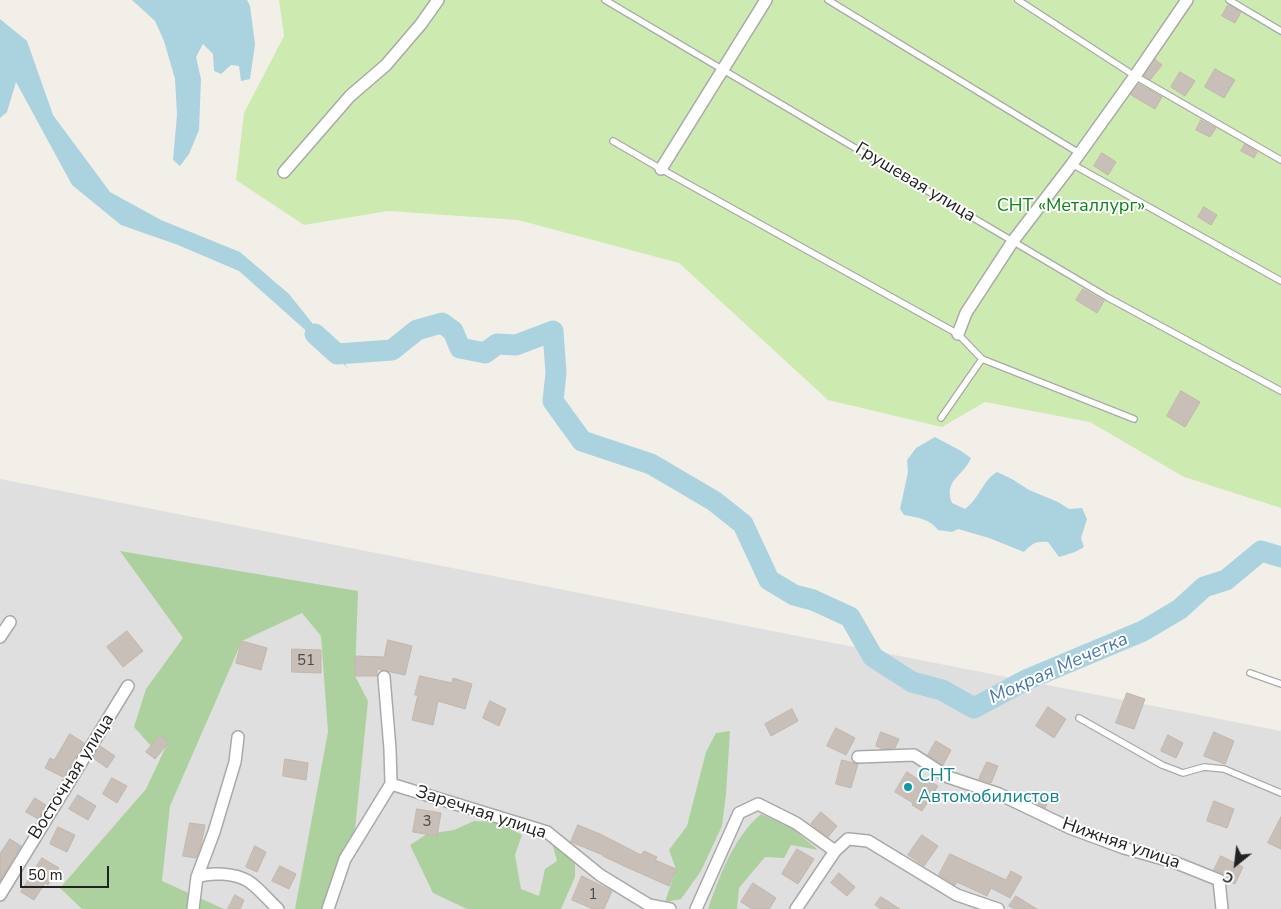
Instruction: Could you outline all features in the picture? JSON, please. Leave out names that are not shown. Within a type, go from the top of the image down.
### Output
[{"type":"street","points":[[284,172],[350,96],[386,65],[421,24],[438,0]]},
{"type":"street","points":[[661,170],[766,0]]},
{"type":"street","points":[[958,334],[966,313],[1013,241],[1072,164],[1187,0]]},
{"type":"street","points":[[0,636],[10,622]]},
{"type":"street","points":[[328,909],[345,859],[391,784],[384,677]]},
{"type":"street","name":"Восточная улица","points":[[0,895],[128,686]]},
{"type":"street","points":[[193,909],[197,876],[214,832],[235,762],[238,737]]},
{"type":"street","name":"Нижняя улица","points":[[858,757],[914,755],[948,777],[999,794],[1070,828],[1124,848],[1174,862],[1219,880],[1222,909]]},
{"type":"street","name":"Заречная улица","points":[[391,784],[548,832],[600,875],[649,905],[670,909]]},
{"type":"street","points":[[696,909],[739,813],[758,804],[796,823],[835,851]]},
{"type":"street","points":[[796,909],[835,851],[848,839],[868,841],[957,895],[998,909]]},
{"type":"street","points":[[197,876],[229,875],[248,881],[278,909]]},
{"type":"lane","name":"Грушевая улица","points":[[605,0],[1107,297],[1281,390]]},
{"type":"lane","points":[[828,0],[1079,154]]},
{"type":"lane","points":[[1018,0],[1135,76],[1281,160]]},
{"type":"lane","points":[[1229,0],[1281,31]]},
{"type":"lane","points":[[614,141],[661,170],[958,334],[982,359],[1134,419]]},
{"type":"lane","points":[[1072,164],[1281,281]]},
{"type":"lane","points":[[941,418],[982,359]]},
{"type":"lane","points":[[1250,673],[1281,684]]},
{"type":"lane","points":[[1079,718],[1162,765],[1183,773],[1204,767],[1224,769],[1281,793]]},
{"type":"shaded area","points":[[0,479],[1281,731],[1281,909],[0,909]]},
{"type":"green space","name":"СНТ «Металлург»","points":[[279,0],[1281,0],[1281,508],[1184,477],[1090,422],[985,402],[942,427],[828,400],[679,263],[518,220],[388,211],[304,225],[236,180],[244,113],[284,36]]},
{"type":"green space","points":[[120,551],[358,591],[355,676],[368,701],[355,829],[328,909],[295,909],[328,732],[321,636],[302,613],[242,641],[170,806],[162,881],[224,909],[82,909],[60,888],[146,789],[168,742],[160,735],[151,746],[134,727],[146,689],[183,638]]},
{"type":"green space","points":[[730,731],[722,826],[701,871],[681,899],[665,902],[676,869],[669,850],[687,826],[706,752],[716,733]]},
{"type":"green space","points":[[761,814],[792,828],[818,850],[791,845],[784,858],[765,857],[739,888],[737,909],[708,909],[728,858],[743,834]]},
{"type":"green space","points":[[474,821],[499,822],[522,835],[515,855],[521,889],[539,896],[545,869],[557,861],[553,846],[575,854],[575,877],[561,909],[467,909],[433,893],[410,845],[427,834],[454,830]]},
{"type":"water","points":[[132,0],[247,0],[250,6],[255,44],[250,79],[241,81],[239,66],[231,65],[221,74],[214,71],[213,54],[203,44],[196,57],[201,79],[199,130],[189,154],[180,166],[173,160],[177,115],[175,79],[164,41],[155,21]]},
{"type":"water","points":[[0,19],[27,41],[53,115],[110,192],[161,220],[240,252],[289,294],[349,369],[239,271],[178,245],[121,225],[72,185],[16,82],[7,112],[0,118]]},
{"type":"water","points":[[935,437],[971,458],[952,484],[950,495],[952,503],[965,509],[988,480],[997,472],[1069,509],[1082,508],[1087,519],[1081,538],[1084,547],[1059,557],[1048,542],[1040,542],[1032,545],[1024,552],[989,538],[958,529],[952,532],[938,530],[927,521],[904,515],[900,509],[908,472],[907,460],[916,448]]},
{"type":"building","points":[[1228,5],[1241,12],[1235,23],[1222,16]]},
{"type":"building","points":[[1155,59],[1162,65],[1150,80],[1144,76]]},
{"type":"building","points":[[1215,69],[1235,80],[1224,98],[1205,87]]},
{"type":"building","points":[[1180,72],[1195,81],[1185,96],[1171,87]]},
{"type":"building","points":[[1139,84],[1162,97],[1155,109],[1131,95]]},
{"type":"building","points":[[1201,120],[1216,128],[1210,137],[1196,130]]},
{"type":"building","points":[[1245,144],[1257,152],[1254,158],[1241,151]]},
{"type":"building","points":[[1102,153],[1116,162],[1108,175],[1094,166]]},
{"type":"building","points":[[1204,207],[1217,215],[1211,225],[1198,217]]},
{"type":"building","points":[[1083,289],[1104,301],[1097,313],[1076,300]]},
{"type":"building","points":[[1181,391],[1200,402],[1185,427],[1167,416]]},
{"type":"building","points":[[127,631],[143,651],[123,667],[107,647]]},
{"type":"building","points":[[388,640],[412,646],[405,675],[377,669],[377,676],[355,676],[355,656],[384,657]]},
{"type":"building","points":[[242,641],[267,648],[261,670],[236,663]]},
{"type":"building","points":[[292,649],[321,650],[321,673],[292,672]]},
{"type":"building","points":[[420,676],[452,683],[453,678],[472,684],[465,709],[438,701],[433,725],[412,720],[418,695],[415,695]]},
{"type":"building","points":[[1127,693],[1145,699],[1134,729],[1116,723]]},
{"type":"building","points":[[490,701],[506,709],[499,726],[483,718]]},
{"type":"building","points":[[1048,707],[1066,719],[1054,738],[1036,726]]},
{"type":"building","points":[[792,709],[798,721],[771,736],[765,724]]},
{"type":"building","points":[[836,728],[855,738],[846,755],[827,746]]},
{"type":"building","points":[[881,732],[899,739],[895,748],[883,749],[876,746]]},
{"type":"building","points":[[1214,732],[1234,741],[1225,764],[1204,756]]},
{"type":"building","points":[[70,734],[84,743],[63,777],[45,768],[50,758],[54,760]]},
{"type":"building","points":[[160,735],[169,742],[155,759],[146,752]]},
{"type":"building","points":[[1168,735],[1183,743],[1176,758],[1161,751]]},
{"type":"building","points":[[936,741],[951,750],[943,765],[928,755]]},
{"type":"building","points":[[100,746],[115,756],[107,768],[93,758]]},
{"type":"building","points":[[285,759],[308,763],[306,780],[283,776]]},
{"type":"building","points":[[842,760],[858,764],[851,788],[836,784]]},
{"type":"building","points":[[987,762],[998,766],[991,783],[979,779]]},
{"type":"building","points":[[907,772],[925,784],[928,780],[938,786],[922,811],[895,792]]},
{"type":"building","points":[[112,778],[127,786],[117,803],[103,794]]},
{"type":"building","points":[[1037,791],[1050,798],[1045,808],[1032,801]]},
{"type":"building","points":[[78,795],[96,806],[88,820],[69,809]]},
{"type":"building","points":[[35,798],[46,805],[38,819],[26,812]]},
{"type":"building","points":[[1214,801],[1234,809],[1227,828],[1207,821]]},
{"type":"building","points":[[417,809],[441,813],[437,836],[413,832]]},
{"type":"building","points":[[821,812],[837,826],[828,837],[811,824]]},
{"type":"building","points":[[1281,817],[1281,849],[1268,843]]},
{"type":"building","points":[[190,823],[205,825],[196,858],[183,856]]},
{"type":"building","points":[[578,825],[641,855],[644,851],[657,857],[655,860],[676,869],[669,886],[571,842]]},
{"type":"building","points":[[58,827],[75,835],[67,852],[50,844]]},
{"type":"building","points":[[922,835],[938,846],[924,866],[908,855]]},
{"type":"building","points":[[10,839],[21,846],[0,881],[0,854]]},
{"type":"building","points":[[255,846],[266,852],[257,872],[246,867]]},
{"type":"building","points":[[797,849],[814,859],[798,884],[782,874]]},
{"type":"building","points":[[950,854],[1006,880],[1011,871],[1022,877],[1010,898],[991,888],[987,896],[957,882],[955,885],[939,875]]},
{"type":"building","points":[[1221,856],[1243,867],[1235,884],[1227,880],[1222,873],[1214,870]]},
{"type":"building","points":[[42,858],[59,868],[48,885],[45,883],[34,900],[21,892]]},
{"type":"building","points":[[280,866],[296,874],[289,889],[272,881]]},
{"type":"building","points":[[839,873],[855,887],[847,896],[831,883]]},
{"type":"building","points":[[582,876],[612,891],[604,909],[593,909],[572,900]]},
{"type":"building","points":[[753,883],[776,898],[769,909],[752,909],[741,902]]},
{"type":"building","points":[[235,895],[244,900],[240,909],[228,909]]},
{"type":"building","points":[[1016,896],[1037,909],[1015,909],[1009,906]]},
{"type":"building","points":[[881,897],[900,909],[881,909],[875,905]]},
{"type":"waterway","name":"Мокрая Мечетка","points":[[315,334],[337,354],[392,350],[417,330],[442,323],[453,331],[460,348],[485,353],[497,344],[516,345],[553,331],[556,373],[553,401],[582,441],[651,464],[714,501],[743,524],[769,580],[794,595],[813,600],[850,617],[873,657],[912,682],[942,690],[974,708],[1026,680],[1143,631],[1180,609],[1204,587],[1226,580],[1261,551],[1281,557]]},
{"type":"place","name":"СНТ Автомобилистов","points":[[908,787]]}]
